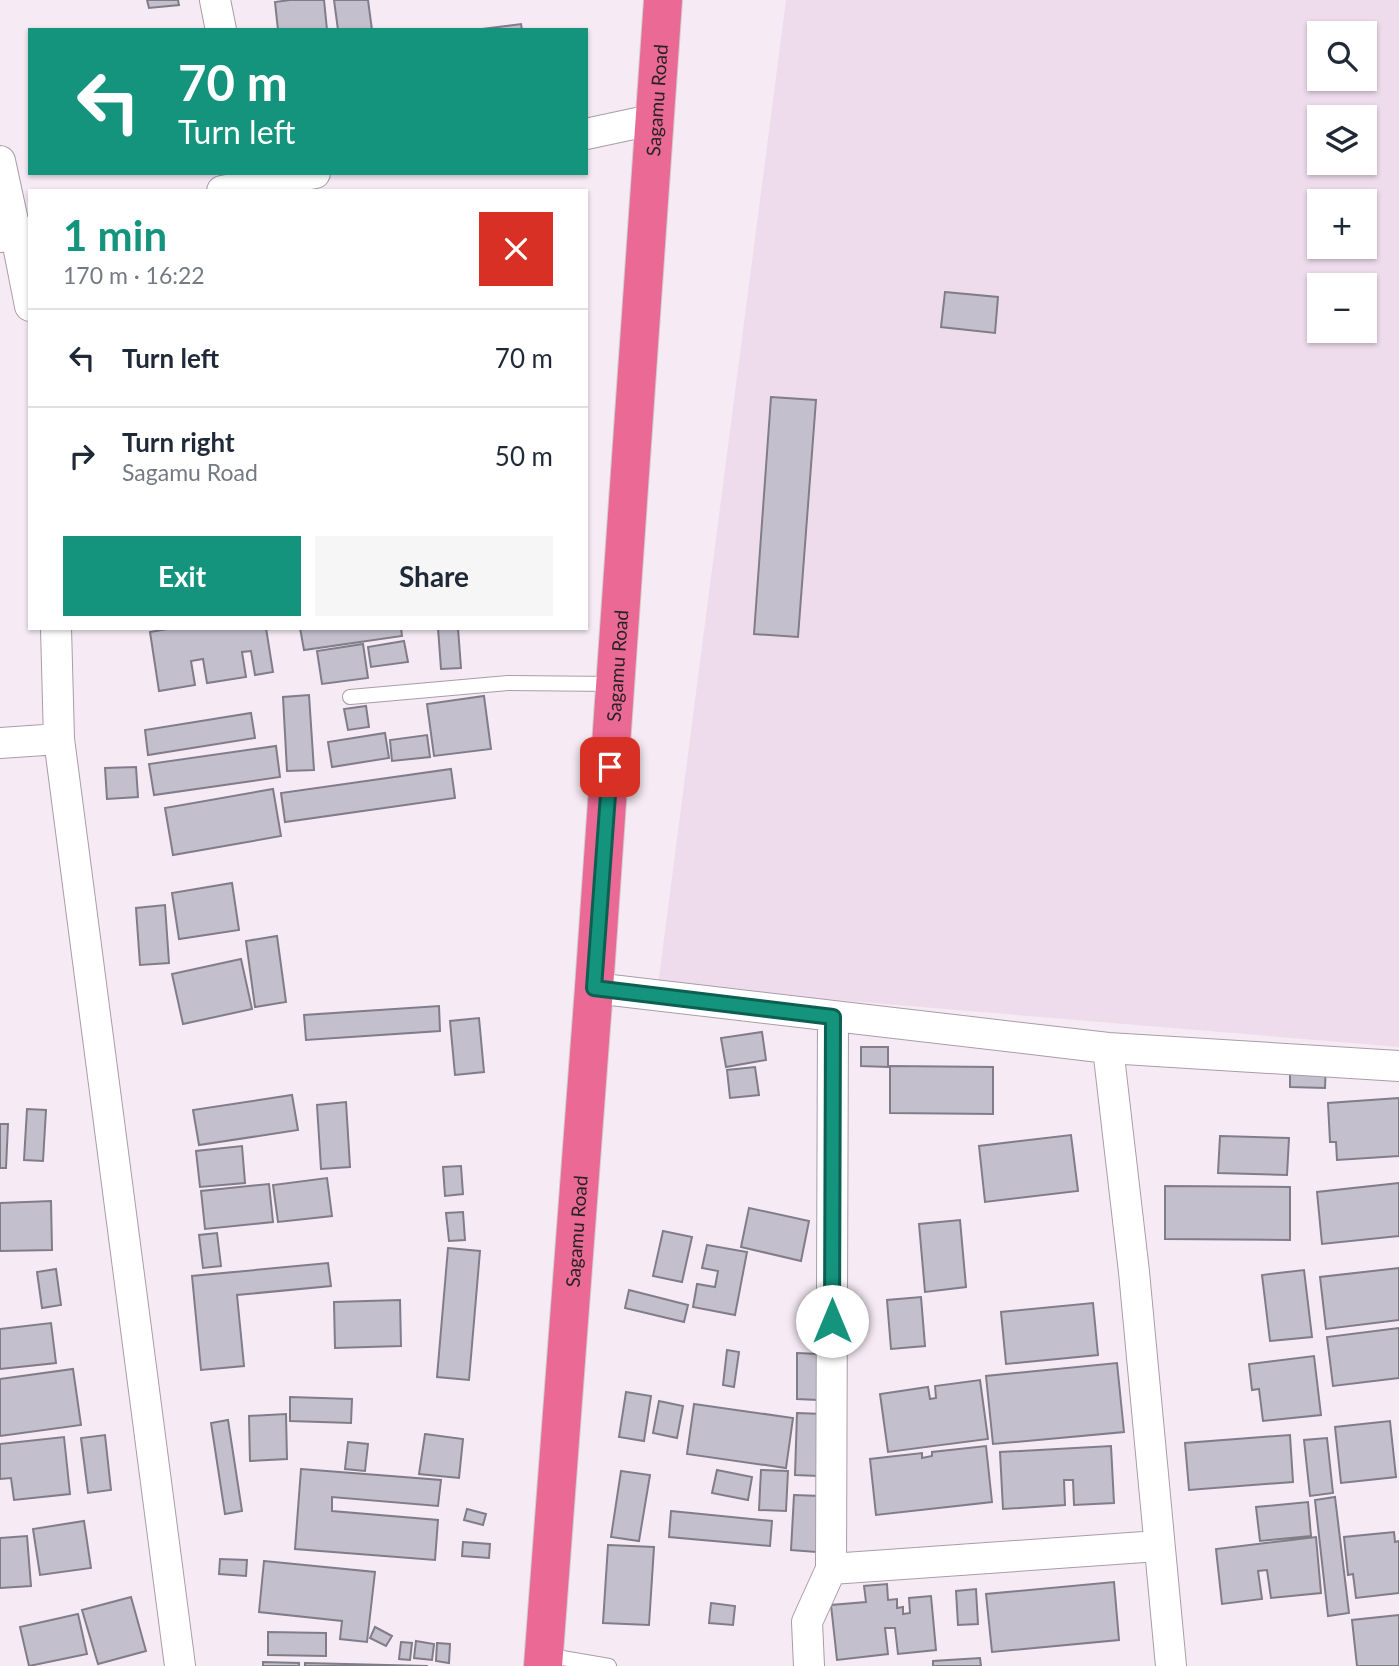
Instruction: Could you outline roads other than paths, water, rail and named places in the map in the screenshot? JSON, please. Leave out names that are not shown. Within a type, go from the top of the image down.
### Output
[{"type":"highway","name":"Sagamu Road","points":[[543,1660],[616,684],[663,0]]},
{"type":"street","points":[[215,0],[222,28]]},
{"type":"street","points":[[588,134],[656,119]]},
{"type":"street","points":[[0,161],[28,296]]},
{"type":"street","points":[[227,189],[255,178],[291,175]]},
{"type":"street","points":[[56,630],[59,739],[180,1666]]},
{"type":"street","points":[[0,743],[59,739]]},
{"type":"street","points":[[594,988],[1108,1048],[1399,1066]]},
{"type":"street","points":[[808,1666],[807,1622],[831,1569],[833,1017]]},
{"type":"street","points":[[1108,1048],[1134,1272],[1171,1666]]},
{"type":"street","points":[[831,1569],[1158,1546]]},
{"type":"lane","points":[[350,697],[508,683],[616,684]]},
{"type":"lane","points":[[543,1660],[609,1666]]}]
